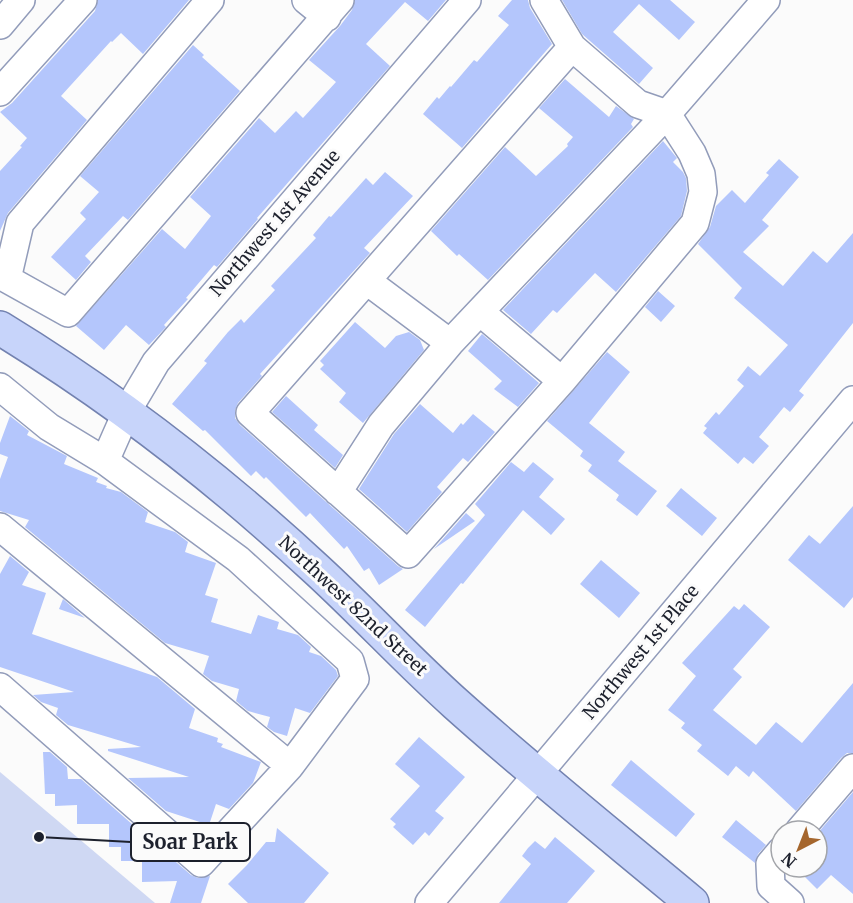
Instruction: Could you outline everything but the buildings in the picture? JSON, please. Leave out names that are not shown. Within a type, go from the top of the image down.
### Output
[{"type":"main road","name":"Northwest 82nd Street","points":[[0,327],[127,411],[187,458],[300,555],[441,691],[692,903]]},
{"type":"street","points":[[0,25],[21,0]]},
{"type":"street","points":[[0,92],[83,0]]},
{"type":"street","points":[[210,0],[20,223],[3,277],[68,313],[334,8],[306,0]]},
{"type":"street","name":"Northwest 1st Avenue","points":[[105,460],[127,411],[156,362],[467,0]]},
{"type":"street","points":[[544,0],[572,47],[638,104],[667,114],[692,153],[701,174],[703,192],[695,223],[562,381],[408,554],[250,413],[572,47]]},
{"type":"street","points":[[338,492],[381,425],[450,343],[667,114],[766,0]]},
{"type":"street","points":[[367,281],[450,343]]},
{"type":"street","points":[[480,312],[562,381]]},
{"type":"street","points":[[0,387],[49,427],[105,460],[238,559],[350,661],[355,679],[290,766],[201,863],[0,687]]},
{"type":"street","name":"Northwest 1st Place","points":[[429,903],[853,400]]},
{"type":"street","points":[[0,527],[290,766]]},
{"type":"street","points":[[808,819],[853,768]]},
{"type":"street","points":[[771,879],[771,886],[790,903]]},
{"type":"shaded area","points":[[0,772],[155,903],[0,903]]},
{"type":"place","name":"Soar Park","points":[[39,837]]}]
